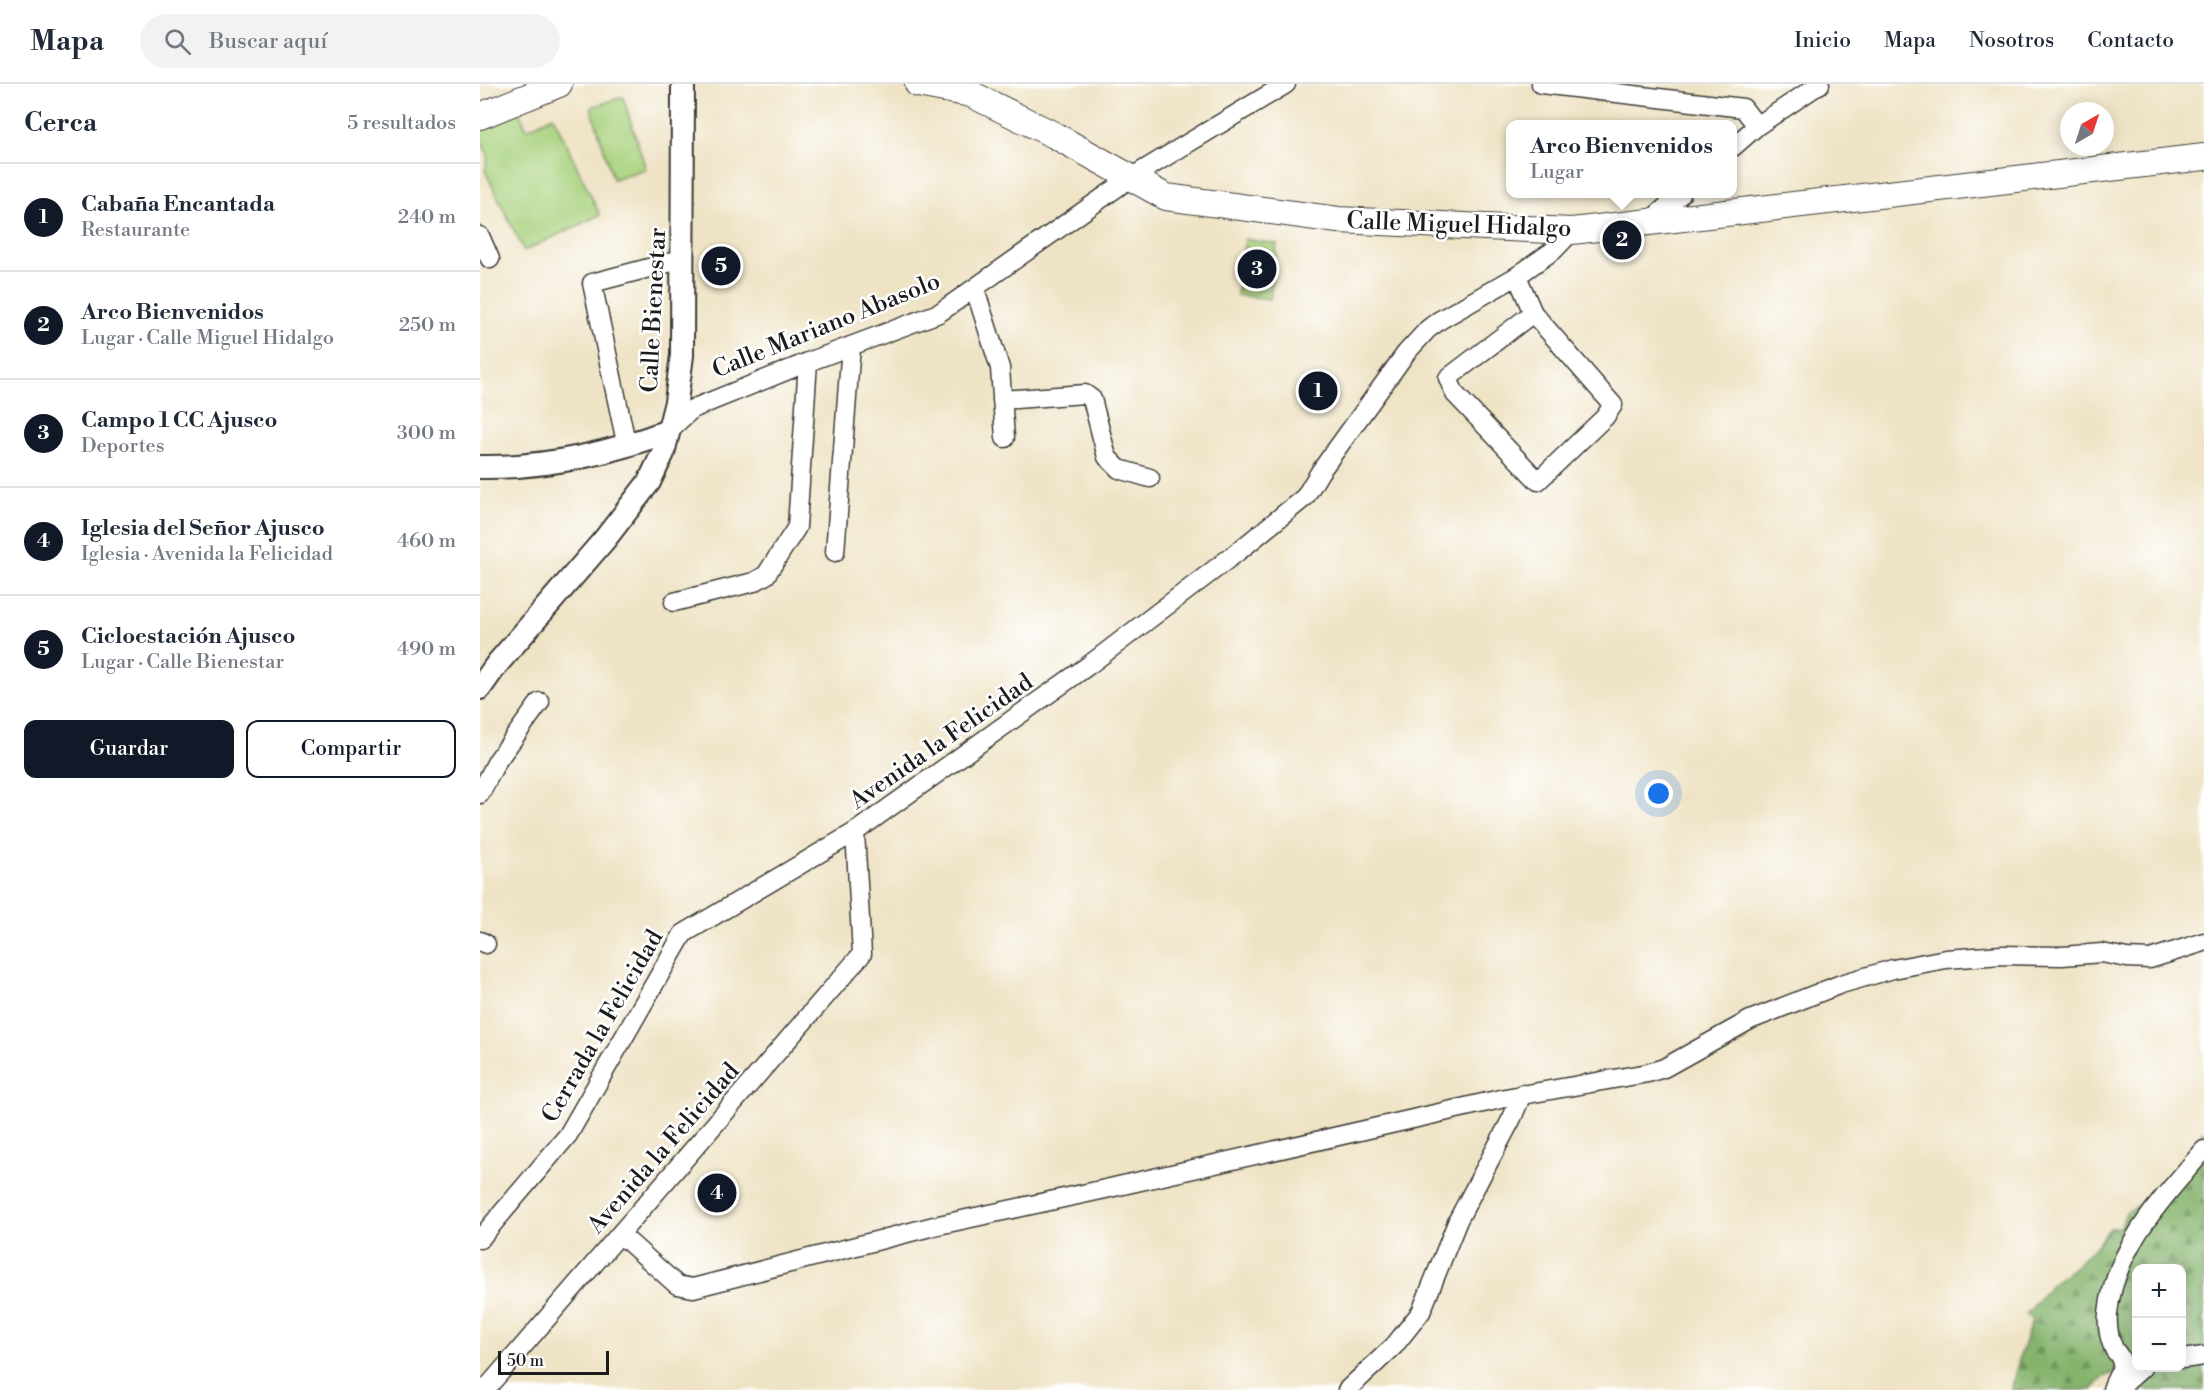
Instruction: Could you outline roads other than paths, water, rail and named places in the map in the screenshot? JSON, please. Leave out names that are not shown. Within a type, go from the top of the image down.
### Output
[{"type":"main road","points":[[480,116],[559,84]]},
{"type":"main road","name":"Calle Miguel Hidalgo","points":[[918,84],[970,89],[1166,197],[1338,220],[1572,231],[2204,156]]},
{"type":"street","name":"Calle Bienestar","points":[[480,688],[497,664],[605,539],[649,482],[663,453],[676,402],[682,355],[683,84]]},
{"type":"street","name":"Calle Mariano Abasolo","points":[[480,467],[546,464],[627,447],[668,431],[692,409],[939,313],[1132,177],[1286,84]]},
{"type":"street","points":[[1540,84],[1743,108],[1757,126]]},
{"type":"street","points":[[1737,144],[1757,126],[1820,84]]},
{"type":"street","points":[[1650,221],[1676,198]]},
{"type":"street","name":"Avenida la Felicidad","points":[[486,1390],[862,954],[855,832],[1089,665],[1240,550],[1305,497],[1320,472],[1406,353],[1428,329],[1517,276],[1554,250],[1572,231]]},
{"type":"street","points":[[480,236],[490,259]]},
{"type":"street","points":[[627,447],[592,283],[683,259]]},
{"type":"street","points":[[1517,276],[1533,313],[1613,405],[1605,417],[1538,481],[1455,394],[1448,378],[1533,313]]},
{"type":"street","points":[[975,289],[1000,368],[1005,438]]},
{"type":"street","points":[[835,552],[851,346]]},
{"type":"street","points":[[674,602],[754,582],[766,575],[797,527],[808,362]]},
{"type":"street","points":[[1002,400],[1085,394],[1092,399],[1107,457],[1119,469],[1150,478]]},
{"type":"street","points":[[480,794],[497,761],[540,702]]},
{"type":"street","name":"Cerrada la Felicidad","points":[[480,1239],[568,1135],[683,934],[855,832]]},
{"type":"street","points":[[621,1235],[677,1285],[693,1288],[934,1226],[1522,1094],[1648,1073],[1664,1068],[1750,1020],[1841,984],[1893,969],[1946,959],[2002,956],[2102,953],[2127,958],[2150,959],[2204,942]]},
{"type":"street","points":[[1347,1390],[1394,1346],[1420,1312],[1458,1220],[1512,1119],[1522,1094]]},
{"type":"street","points":[[2112,1390],[2122,1366],[2121,1357],[2115,1349],[2109,1330],[2108,1314],[2116,1274],[2139,1230],[2158,1203],[2204,1150]]},
{"type":"street","points":[[2186,1358],[2204,1356]]},
{"type":"street","points":[[2117,1390],[2137,1372]]},
{"type":"place","name":"Arco Bienvenidos","points":[[1622,240]]},
{"type":"place","name":"Cicloestación Ajusco","points":[[721,266]]},
{"type":"place","name":"Campo 1 CC Ajusco","points":[[1257,269]]},
{"type":"place","name":"Cabaña Encantada","points":[[1318,391]]},
{"type":"place","name":"Iglesia del Señor Ajusco","points":[[717,1193]]}]
